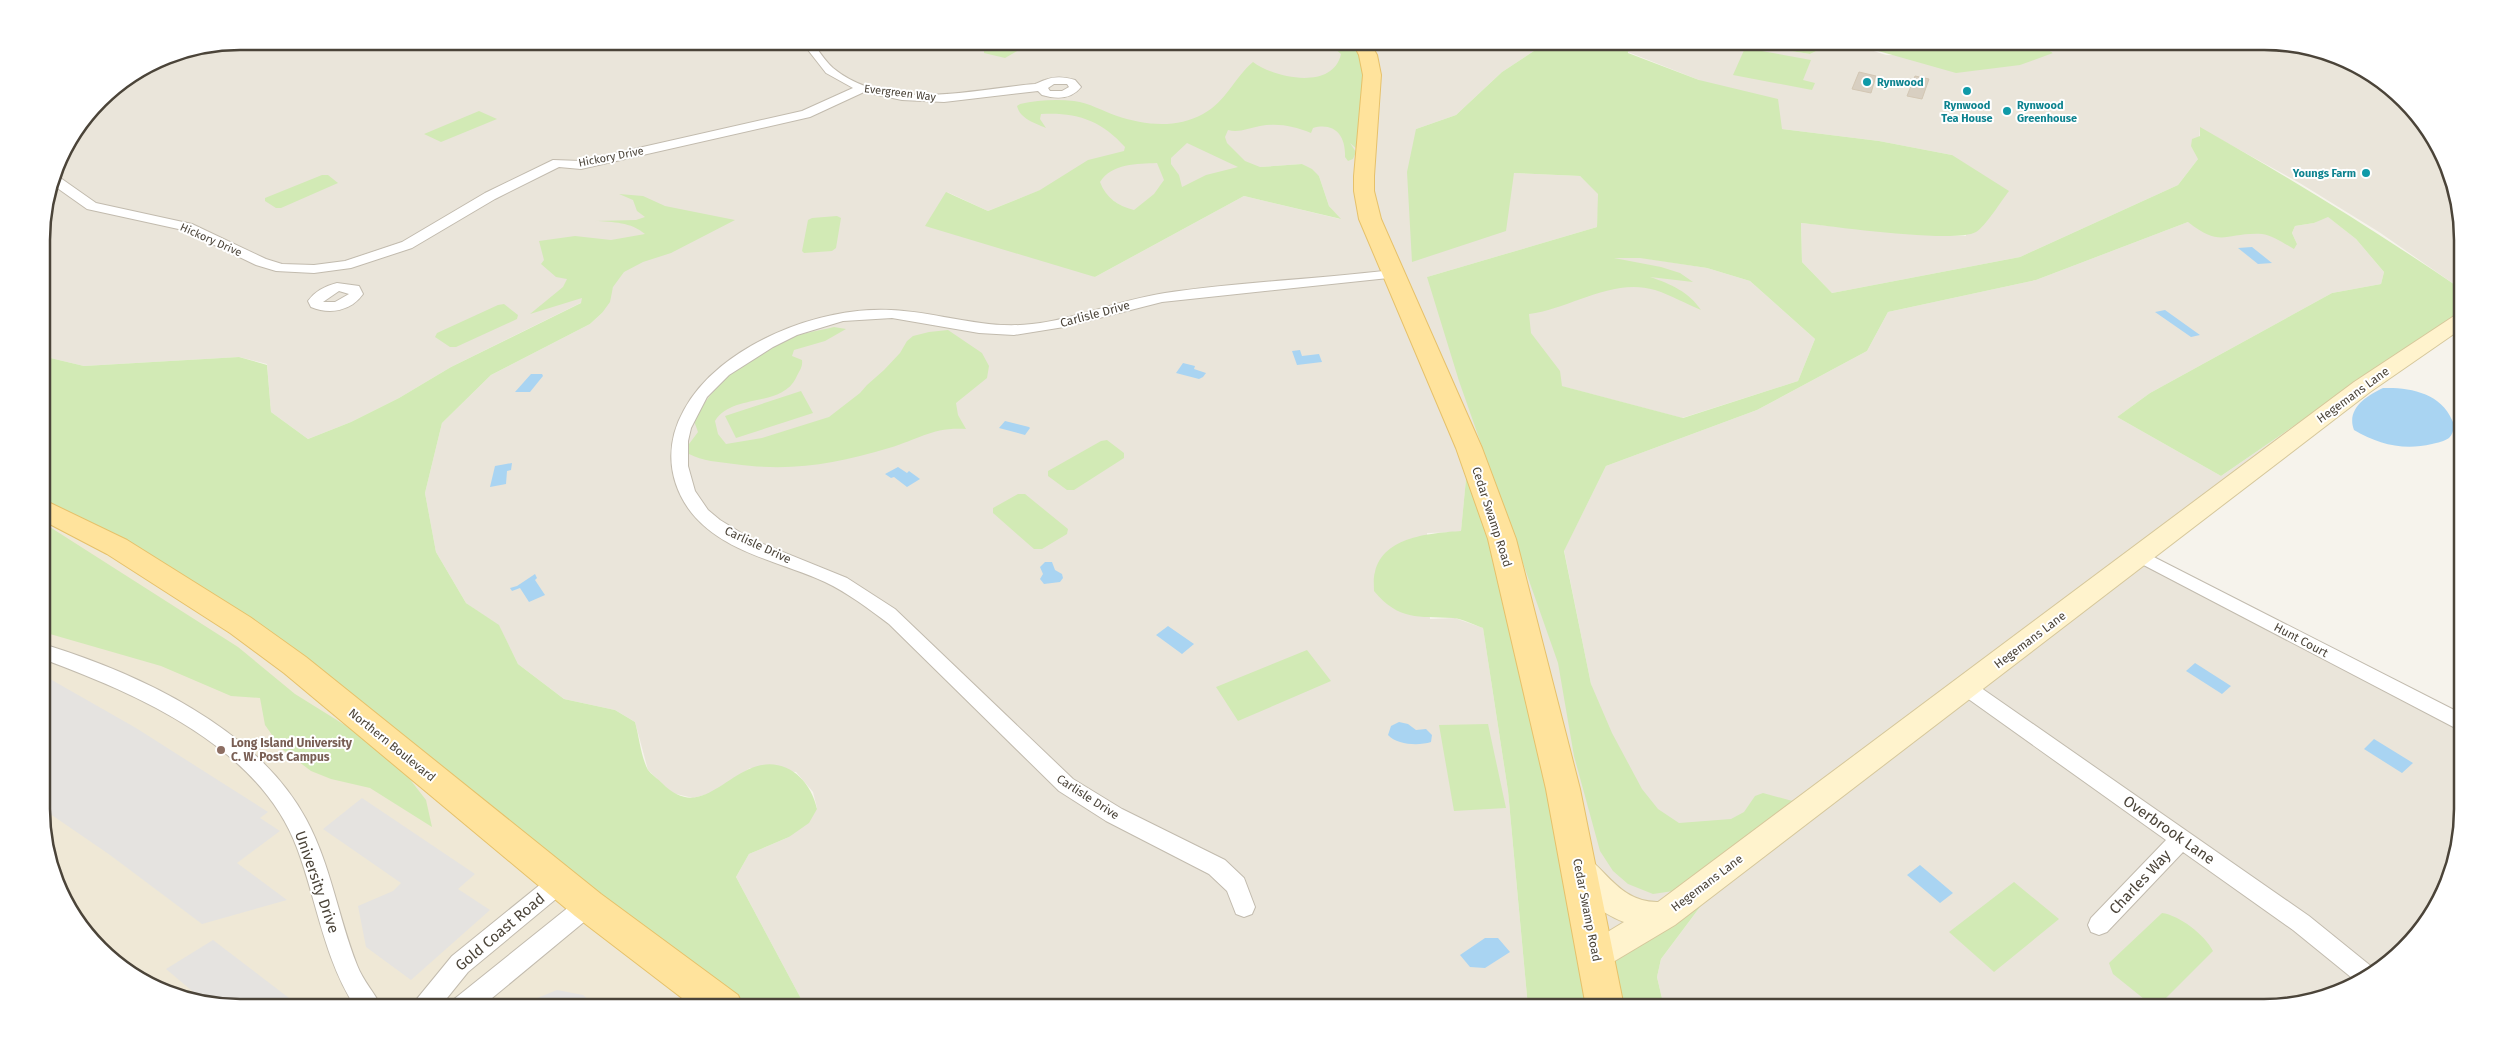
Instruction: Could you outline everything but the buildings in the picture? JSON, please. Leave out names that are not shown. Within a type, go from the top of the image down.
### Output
[{"type":"main road","name":"Cedar Swamp Road","points":[[1365,50],[1372,75],[1364,191],[1370,219],[1462,432],[1502,539],[1563,789],[1597,955],[1604,999]]},
{"type":"main road","name":"Northern Boulevard","points":[[50,512],[124,552],[240,624],[295,666],[588,905],[713,999]]},
{"type":"street","name":"Evergreen Way","points":[[813,50],[828,70],[861,89],[905,96],[941,98],[979,96],[1042,87]]},
{"type":"street","name":"Hickory Drive","points":[[59,183],[92,206],[187,227],[261,262],[281,268],[314,269],[346,264],[381,255],[407,245],[490,196],[557,163],[581,165],[806,114],[861,89]]},
{"type":"street","points":[[337,287],[346,264]]},
{"type":"street","name":"Carlisle Drive","points":[[1244,906],[1236,885],[1217,867],[1114,815],[1066,786],[896,619],[868,598],[833,579],[732,536],[704,516],[684,489],[677,466],[679,447],[685,424],[705,389],[737,362],[791,333],[840,317],[889,313],[984,329],[1029,330],[1058,325],[1117,307],[1161,298],[1393,274]]},
{"type":"street","name":"Hegemans Lane","points":[[1597,955],[1664,916],[2362,387],[2454,325]]},
{"type":"street","name":"Hunt Court","points":[[2140,556],[2454,720]]},
{"type":"street","name":"University Drive","points":[[50,654],[131,686],[170,705],[217,736],[265,778],[295,818],[316,868],[345,967],[365,999]]},
{"type":"street","name":"Overbrook Lane","points":[[1967,688],[2301,923],[2363,972]]},
{"type":"street","name":"Charles Way","points":[[2099,926],[2181,838]]},
{"type":"street","points":[[1579,869],[1621,908],[1644,916],[1664,916]]},
{"type":"street","name":"Gold Coast Road","points":[[431,999],[460,964],[560,882]]},
{"type":"street","points":[[472,999],[588,905]]},
{"type":"shaded area","points":[[227,50],[1535,50],[1502,72],[1456,115],[1416,129],[1514,173],[1580,176],[1599,194],[1597,227],[1427,277],[1606,252],[1707,268],[1750,281],[1815,339],[1798,381],[1682,418],[1561,386],[1477,346],[1625,853],[1564,550],[1606,466],[1757,410],[1867,351],[1888,312],[2036,280],[2188,222],[2238,214],[2297,244],[2292,233],[2295,226],[2314,223],[2327,216],[2356,239],[2384,272],[2381,284],[2332,293],[2150,393],[2117,417],[2221,476],[2454,316],[2454,330],[2317,427],[2146,556],[2454,717],[2454,822],[2448,858],[2440,882],[2429,904],[2415,925],[2389,952],[2359,974],[2337,985],[2313,993],[2277,999],[1662,999],[1657,977],[1661,959],[1706,899],[1601,948],[1469,448],[1461,532],[1427,533],[1430,619],[1455,618],[1483,628],[1508,791],[1527,999],[801,999],[736,877],[749,854],[789,837],[817,808],[813,792],[796,772],[750,768],[712,793],[693,798],[672,793],[648,770],[635,722],[615,710],[564,699],[518,664],[499,626],[466,603],[436,552],[425,493],[442,423],[491,375],[590,324],[602,313],[613,287],[451,367],[399,398],[351,422],[308,439],[271,412],[267,364],[239,357],[84,366],[50,358],[50,227],[56,191],[64,167],[75,145],[89,124],[124,89],[145,75],[167,64],[191,56]],"holes":[[[1302,164],[1319,176],[1329,206],[1340,219],[1244,196],[1095,277],[947,192],[988,211],[1076,176],[1135,215],[1260,167]]]},
{"type":"shaded area","points":[[1628,50],[1784,50],[1810,54],[1818,50],[1871,50],[1886,55],[2053,53],[2048,50],[2277,50],[2313,56],[2337,64],[2359,75],[2380,89],[2415,124],[2429,145],[2440,167],[2448,191],[2454,227],[2454,284],[2379,232],[2298,182],[2200,128],[2198,159],[2178,185],[2020,257],[1832,293],[1802,262],[1801,223],[1909,234],[1966,236],[1952,155],[1879,141],[1782,129],[1699,80],[1628,52]]},
{"type":"shaded area","name":"Long Island University C. W. Post Campus","points":[[50,512],[177,583],[713,999],[227,999],[191,993],[167,985],[145,974],[124,960],[89,925],[75,904],[64,882],[56,858],[50,822]]},
{"type":"shaded area","points":[[50,679],[136,728],[268,812],[260,818],[280,831],[237,863],[287,900],[202,924],[110,855],[50,814]]},
{"type":"shaded area","points":[[362,798],[475,874],[458,889],[490,910],[411,980],[366,947],[358,906],[393,891],[401,883],[323,829]]},
{"type":"shaded area","points":[[213,940],[290,999],[227,999],[195,994],[166,969]]},
{"type":"shaded area","points":[[557,990],[583,995],[588,999],[535,999]]},
{"type":"green space","points":[[1019,50],[1005,58],[984,53],[984,51]]},
{"type":"green space","points":[[1336,50],[1357,50],[1366,72],[1357,149],[1350,143],[1356,152],[1353,159],[1348,161],[1345,157],[1344,143],[1338,132],[1327,127],[1313,128],[1311,133],[1286,126],[1267,125],[1240,131],[1228,130],[1225,137],[1227,143],[1245,161],[1260,167],[1302,164],[1312,169],[1319,176],[1329,206],[1341,219],[1244,196],[1095,277],[925,226],[946,192],[988,211],[1040,190],[1088,160],[1124,151],[1125,147],[1116,138],[1097,124],[1077,116],[1041,114],[1040,119],[1046,128],[1021,114],[1017,106],[1020,104],[1047,100],[1074,101],[1138,122],[1171,124],[1193,119],[1211,109],[1253,62],[1274,73],[1302,78],[1315,77],[1327,73],[1336,66],[1341,54]],"holes":[[[1187,143],[1238,167],[1206,175],[1182,187],[1179,175],[1171,164],[1171,158]],[[1157,163],[1164,180],[1154,194],[1134,210],[1123,206],[1109,197],[1100,182],[1111,171],[1118,168],[1133,164]]]},
{"type":"green space","points":[[1535,50],[1628,50],[1628,53],[1699,80],[1778,99],[1782,129],[1879,141],[1952,155],[2009,191],[1980,229],[1963,235],[1919,235],[1801,223],[1802,262],[1832,293],[2020,257],[2178,185],[2198,159],[2191,146],[2192,139],[2200,136],[2200,127],[2332,205],[2454,284],[2454,316],[2221,476],[2117,417],[2150,393],[2332,293],[2381,284],[2384,272],[2356,239],[2328,217],[2314,223],[2295,226],[2292,233],[2297,244],[2294,249],[2262,234],[2224,237],[2209,235],[2188,222],[2036,280],[1888,312],[1867,351],[1757,410],[1606,466],[1564,551],[1591,684],[1612,733],[1642,789],[1658,809],[1679,823],[1731,819],[1744,812],[1755,796],[1763,793],[1796,802],[1706,899],[1661,959],[1657,977],[1662,999],[1527,999],[1508,791],[1483,628],[1453,618],[1410,615],[1401,612],[1383,601],[1374,591],[1375,572],[1380,560],[1398,544],[1423,535],[1461,531],[1469,448],[1595,946],[1680,890],[1653,894],[1628,884],[1613,871],[1600,851],[1574,756],[1558,663],[1459,381],[1427,277],[1597,227],[1598,194],[1580,176],[1514,173],[1506,231],[1412,262],[1407,172],[1416,129],[1456,115],[1502,72]],"holes":[[[1614,258],[1640,258],[1707,268],[1750,281],[1815,339],[1798,381],[1683,418],[1562,386],[1560,371],[1531,333],[1529,314],[1544,311],[1591,295],[1623,288],[1639,287],[1655,290],[1701,310],[1691,298],[1679,289],[1650,277],[1693,282],[1680,273],[1661,267]]]},
{"type":"green space","points":[[1744,50],[1756,50],[1811,60],[1803,80],[1815,83],[1812,90],[1733,75]]},
{"type":"green space","points":[[1784,50],[1818,50],[1810,54]]},
{"type":"green space","points":[[1875,50],[2048,50],[2053,53],[2020,65],[1956,73]]},
{"type":"green space","points":[[479,111],[497,119],[441,142],[424,134]]},
{"type":"green space","points":[[322,175],[328,175],[338,183],[281,208],[276,208],[265,201],[265,198]]},
{"type":"green space","points":[[619,194],[643,196],[665,206],[735,220],[671,253],[643,262],[624,272],[613,287],[610,302],[590,324],[491,375],[442,423],[425,493],[436,552],[466,603],[499,625],[518,664],[564,699],[615,710],[635,722],[648,770],[674,793],[685,797],[696,797],[706,794],[749,769],[761,765],[773,764],[783,767],[793,771],[801,778],[808,787],[817,809],[809,823],[789,837],[749,854],[736,877],[801,999],[714,999],[295,665],[50,513],[50,358],[84,366],[239,357],[267,365],[271,412],[308,439],[351,422],[399,398],[451,367],[581,303],[582,298],[530,314],[563,287],[567,279],[556,277],[541,264],[544,260],[539,241],[575,236],[611,240],[645,234],[628,225],[595,221],[636,220],[645,217],[637,211],[633,200]]},
{"type":"green space","points":[[837,216],[841,218],[836,248],[832,251],[804,253],[802,251],[808,220]]},
{"type":"green space","points":[[504,304],[518,315],[517,319],[456,347],[450,347],[435,337],[437,333]]},
{"type":"green space","points":[[834,327],[846,329],[825,341],[794,350],[792,356],[802,360],[802,365],[789,387],[779,393],[744,403],[723,412],[715,421],[718,434],[726,444],[762,438],[829,417],[860,393],[884,370],[913,336],[948,330],[982,353],[989,366],[987,378],[956,403],[958,415],[966,429],[944,430],[926,434],[900,445],[869,454],[794,467],[755,466],[711,461],[689,454],[689,444],[698,432],[694,421],[711,395],[732,373],[745,363],[785,340]]},
{"type":"green space","points":[[801,391],[813,413],[736,438],[725,416]]},
{"type":"green space","points":[[1107,440],[1124,453],[1124,458],[1074,490],[1067,490],[1048,476],[1048,471],[1101,441]]},
{"type":"green space","points":[[1018,494],[1025,494],[1068,529],[1067,534],[1042,549],[1034,549],[993,513],[993,508]]},
{"type":"green space","points":[[50,527],[238,647],[295,694],[348,727],[402,769],[426,800],[432,827],[370,788],[331,779],[311,771],[282,749],[265,725],[260,698],[231,696],[161,666],[50,634]]},
{"type":"green space","points":[[1307,650],[1331,681],[1238,721],[1216,687]]},
{"type":"green space","points":[[1488,724],[1506,808],[1454,811],[1439,725]]},
{"type":"green space","points":[[2014,882],[2059,919],[1994,972],[1949,932]]},
{"type":"green space","points":[[2162,913],[2176,918],[2198,932],[2213,951],[2165,999],[2144,999],[2113,974],[2109,963]]},
{"type":"water","points":[[2252,247],[2272,263],[2258,264],[2238,248]]},
{"type":"water","points":[[2165,310],[2200,335],[2191,337],[2155,312]]},
{"type":"water","points":[[1300,350],[1302,356],[1319,354],[1322,362],[1297,365],[1292,351]]},
{"type":"water","points":[[1183,363],[1195,366],[1194,369],[1206,373],[1199,379],[1176,373]]},
{"type":"water","points":[[531,374],[542,374],[543,376],[530,392],[515,392]]},
{"type":"water","points":[[2383,388],[2413,391],[2440,403],[2454,424],[2451,436],[2432,444],[2411,447],[2391,445],[2372,439],[2354,430],[2353,416],[2359,404]]},
{"type":"water","points":[[1005,421],[1030,428],[1025,435],[999,428]]},
{"type":"water","points":[[512,463],[511,470],[507,471],[506,484],[490,487],[495,466]]},
{"type":"water","points":[[898,467],[907,473],[909,471],[920,479],[907,487],[894,477],[891,478],[885,474]]},
{"type":"water","points":[[1045,562],[1052,562],[1055,570],[1062,574],[1063,578],[1060,582],[1044,584],[1040,579],[1043,574],[1040,567]]},
{"type":"water","points":[[535,574],[537,578],[535,580],[545,595],[529,602],[520,588],[512,591],[510,588],[517,586]]},
{"type":"water","points":[[1168,626],[1194,644],[1182,654],[1156,635]]},
{"type":"water","points":[[2195,663],[2231,686],[2222,694],[2186,671]]},
{"type":"water","points":[[1399,722],[1408,724],[1416,730],[1426,729],[1432,735],[1431,742],[1408,744],[1392,738],[1388,735],[1391,726]]},
{"type":"water","points":[[2374,739],[2413,763],[2402,773],[2364,749]]},
{"type":"water","points":[[1920,865],[1953,893],[1940,903],[1907,875]]},
{"type":"water","points":[[1485,938],[1498,938],[1510,952],[1485,968],[1470,967],[1460,955]]},
{"type":"place","name":"Rynwood","points":[[1867,82]]},
{"type":"place","name":"Rynwood Tea House","points":[[1967,91]]},
{"type":"place","name":"Rynwood Greenhouse","points":[[2007,111]]},
{"type":"place","name":"Youngs Farm","points":[[2366,173]]},
{"type":"place","name":"Long Island University C. W. Post Campus","points":[[221,750]]}]
